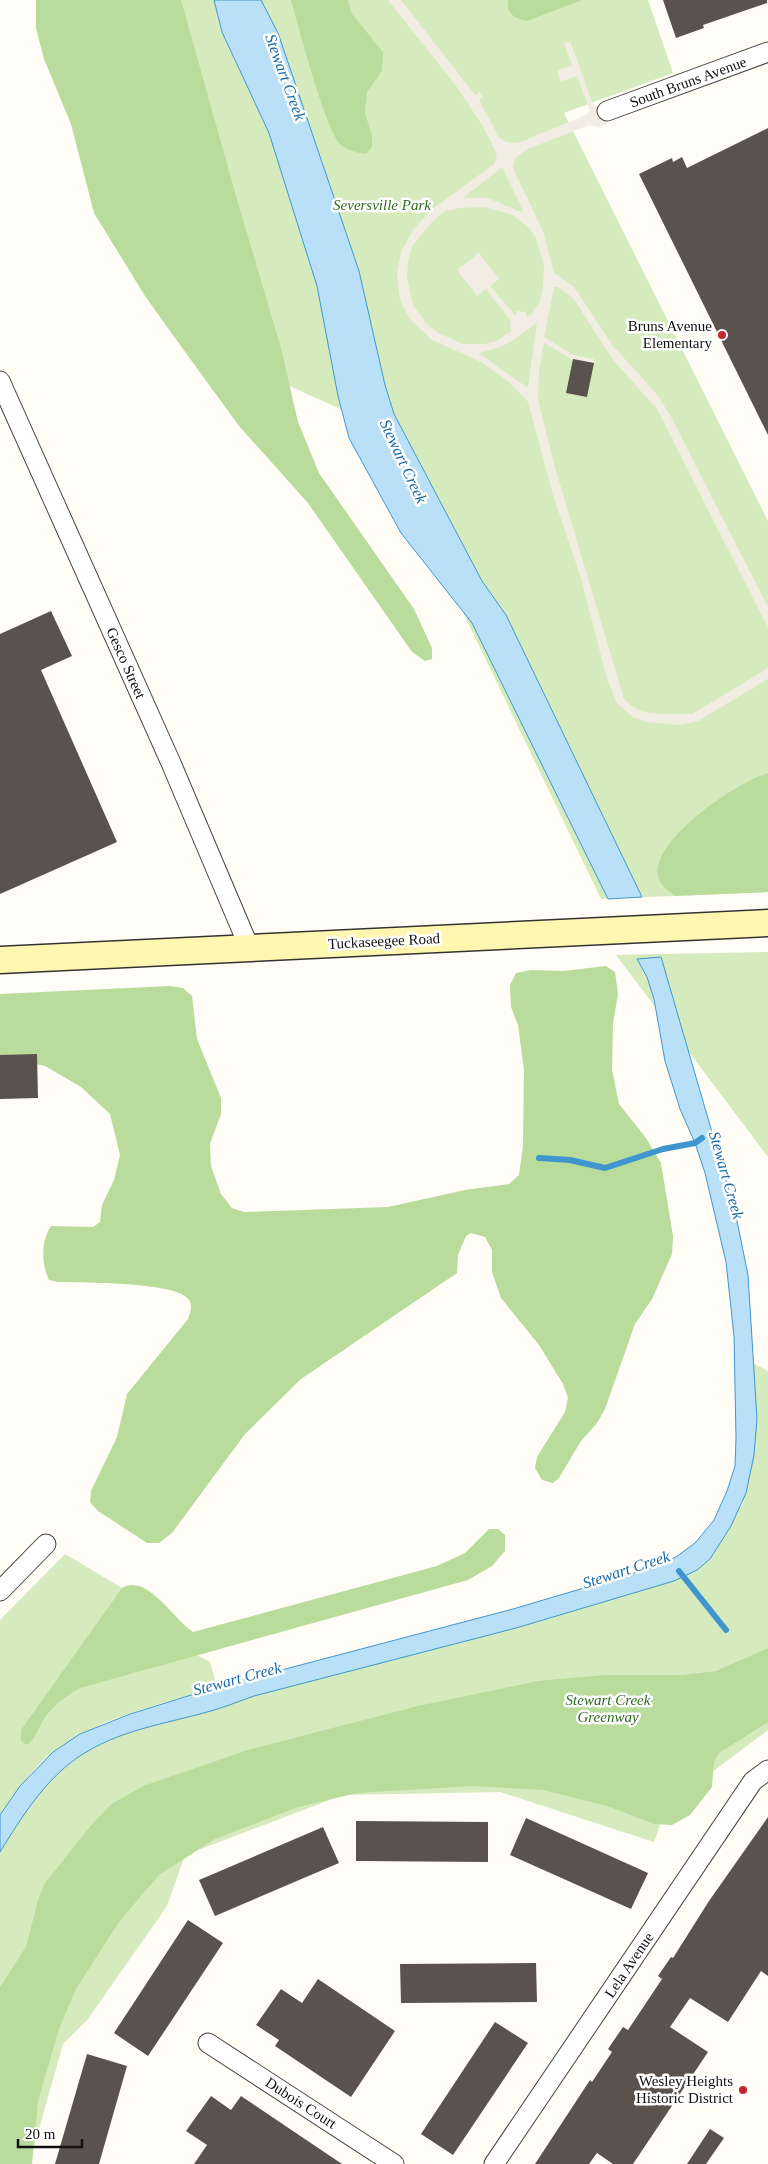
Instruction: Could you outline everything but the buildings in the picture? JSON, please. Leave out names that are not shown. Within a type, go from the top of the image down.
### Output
[{"type":"main road","name":"Tuckaseegee Road","points":[[0,960],[768,923]]},
{"type":"street","name":"South Bruns Avenue","points":[[607,111],[768,52]]},
{"type":"street","name":"Gesco Street","points":[[0,381],[171,763],[249,948]]},
{"type":"street","points":[[0,1591],[46,1544]]},
{"type":"street","name":"Lela Avenue","points":[[494,2164],[753,1781],[768,1770]]},
{"type":"street","name":"Dubois Court","points":[[208,2042],[394,2164]]},
{"type":"green space","points":[[36,0],[181,0],[281,348],[298,422],[319,473],[414,609],[432,648],[432,659],[425,661],[412,652],[308,503],[239,426],[145,296],[94,213],[71,124],[44,59],[36,28]]},
{"type":"green space","name":"Seversville Park","points":[[98,0],[648,0],[673,73],[564,113],[768,521],[768,892],[601,899],[372,423],[171,333],[54,73]]},
{"type":"green space","points":[[291,0],[348,0],[352,14],[383,52],[382,71],[367,92],[365,113],[372,136],[372,147],[366,154],[343,147],[335,136],[320,100]]},
{"type":"green space","points":[[508,0],[582,0],[527,21],[512,15],[508,9]]},
{"type":"green space","points":[[768,773],[768,892],[675,896],[667,890],[662,885],[658,876],[659,862],[668,846],[699,814],[718,800],[737,788]]},
{"type":"green space","points":[[768,952],[768,1157],[616,955]]},
{"type":"green space","points":[[606,966],[615,972],[618,994],[613,1023],[612,1070],[619,1104],[646,1138],[661,1163],[673,1236],[672,1254],[652,1299],[635,1324],[605,1409],[597,1423],[581,1441],[559,1478],[553,1483],[542,1480],[535,1468],[537,1457],[565,1412],[568,1398],[563,1384],[539,1345],[501,1298],[492,1272],[492,1250],[485,1237],[471,1233],[466,1236],[458,1255],[457,1273],[301,1379],[245,1434],[172,1533],[159,1543],[147,1543],[98,1511],[90,1502],[91,1491],[117,1437],[127,1394],[188,1319],[191,1305],[189,1300],[181,1294],[167,1289],[128,1284],[57,1282],[49,1280],[43,1260],[43,1253],[45,1239],[51,1226],[93,1227],[100,1222],[102,1205],[114,1180],[120,1155],[110,1114],[81,1087],[45,1066],[0,1056],[0,994],[170,986],[183,988],[192,996],[197,1039],[221,1098],[221,1114],[210,1144],[211,1166],[221,1194],[232,1208],[244,1212],[388,1207],[465,1190],[509,1184],[519,1175],[523,1146],[524,1070],[518,1025],[511,1007],[510,985],[516,973],[531,970],[563,971]]},
{"type":"green space","name":"Stewart Creek Greenway","points":[[744,1358],[768,1371],[768,1730],[667,1806],[654,1842],[500,1792],[343,1795],[185,1855],[167,1906],[88,2019],[63,2044],[29,2164],[0,2164],[0,1830],[83,1746],[267,1681],[524,1614],[710,1547],[743,1504]]},
{"type":"green space","points":[[489,1529],[498,1529],[505,1535],[505,1551],[492,1566],[468,1580],[80,1688],[52,1709],[33,1739],[27,1745],[21,1741],[21,1730],[122,1588],[131,1585],[141,1587],[150,1592],[193,1632],[437,1566],[465,1553]]},
{"type":"green space","points":[[65,1554],[122,1588],[173,1641],[210,1662],[217,1687],[133,1712],[72,1739],[54,1751],[39,1765],[0,1815],[0,1620]]},
{"type":"green space","points":[[768,1648],[768,1722],[719,1753],[714,1761],[712,1787],[690,1815],[672,1825],[654,1824],[610,1807],[543,1790],[473,1786],[357,1793],[298,1807],[215,1839],[159,1875],[119,1922],[76,1989],[59,2029],[38,2101],[32,2164],[0,2164],[0,1987],[26,1947],[38,1900],[45,1883],[88,1829],[110,1805],[143,1786],[251,1749],[418,1706],[538,1681],[604,1675],[682,1675],[716,1671]]},
{"type":"shaded area","points":[[388,0],[401,0],[475,95],[480,92],[483,97],[479,100],[499,137],[506,142],[518,143],[584,116],[590,111],[577,76],[561,82],[557,71],[572,65],[564,43],[570,41],[594,107],[601,108],[607,124],[598,127],[589,125],[528,149],[516,157],[513,166],[515,173],[543,231],[554,273],[574,287],[613,346],[656,393],[670,415],[768,607],[768,628],[657,409],[614,361],[573,298],[558,287],[554,287],[544,337],[573,355],[594,359],[594,363],[573,360],[544,343],[539,371],[538,399],[554,464],[624,699],[631,706],[644,712],[692,714],[768,668],[768,679],[698,721],[680,725],[648,722],[634,718],[617,703],[607,679],[581,578],[553,495],[528,402],[510,383],[490,368],[477,360],[432,340],[410,319],[400,299],[397,274],[401,252],[413,230],[430,211],[427,207],[419,214],[412,206],[424,197],[434,208],[494,164],[497,154],[484,128],[457,87]],"holes":[[[502,167],[522,208],[523,213],[488,198],[463,198]],[[485,207],[513,215],[530,229],[536,238],[544,265],[543,288],[540,301],[531,315],[526,317],[526,312],[517,311],[516,315],[514,314],[490,286],[499,279],[479,253],[457,270],[477,296],[486,289],[510,320],[511,331],[497,341],[486,344],[463,344],[438,333],[426,323],[413,305],[407,278],[412,246],[434,220],[445,211],[458,208]],[[537,323],[528,388],[479,353],[500,347]]]},
{"type":"water","name":"Stewart Creek","points":[[214,0],[261,0],[278,33],[359,271],[385,385],[394,414],[482,581],[506,615],[642,897],[608,899],[472,623],[401,533],[349,438],[338,396],[317,286],[269,133],[222,32]]},
{"type":"water","points":[[661,957],[735,1211],[748,1275],[757,1419],[754,1455],[746,1493],[731,1526],[710,1559],[697,1570],[674,1581],[516,1628],[254,1696],[216,1709],[125,1734],[108,1741],[92,1748],[77,1758],[54,1778],[25,1813],[0,1852],[0,1815],[20,1786],[53,1752],[80,1734],[130,1714],[217,1687],[513,1609],[648,1569],[676,1557],[695,1543],[714,1520],[727,1491],[735,1466],[734,1336],[726,1262],[705,1173],[695,1143],[680,1109],[665,1061],[654,999],[647,977],[637,959]]},
{"type":"waterway","name":"Stewart Creek","points":[[539,1158],[570,1160],[605,1168],[663,1149],[695,1143],[702,1138]]},
{"type":"waterway","points":[[679,1571],[726,1630]]},
{"type":"place","name":"Bruns Avenue Elementary","points":[[722,335]]},
{"type":"place","name":"Wesley Heights Historic District","points":[[743,2090]]}]
